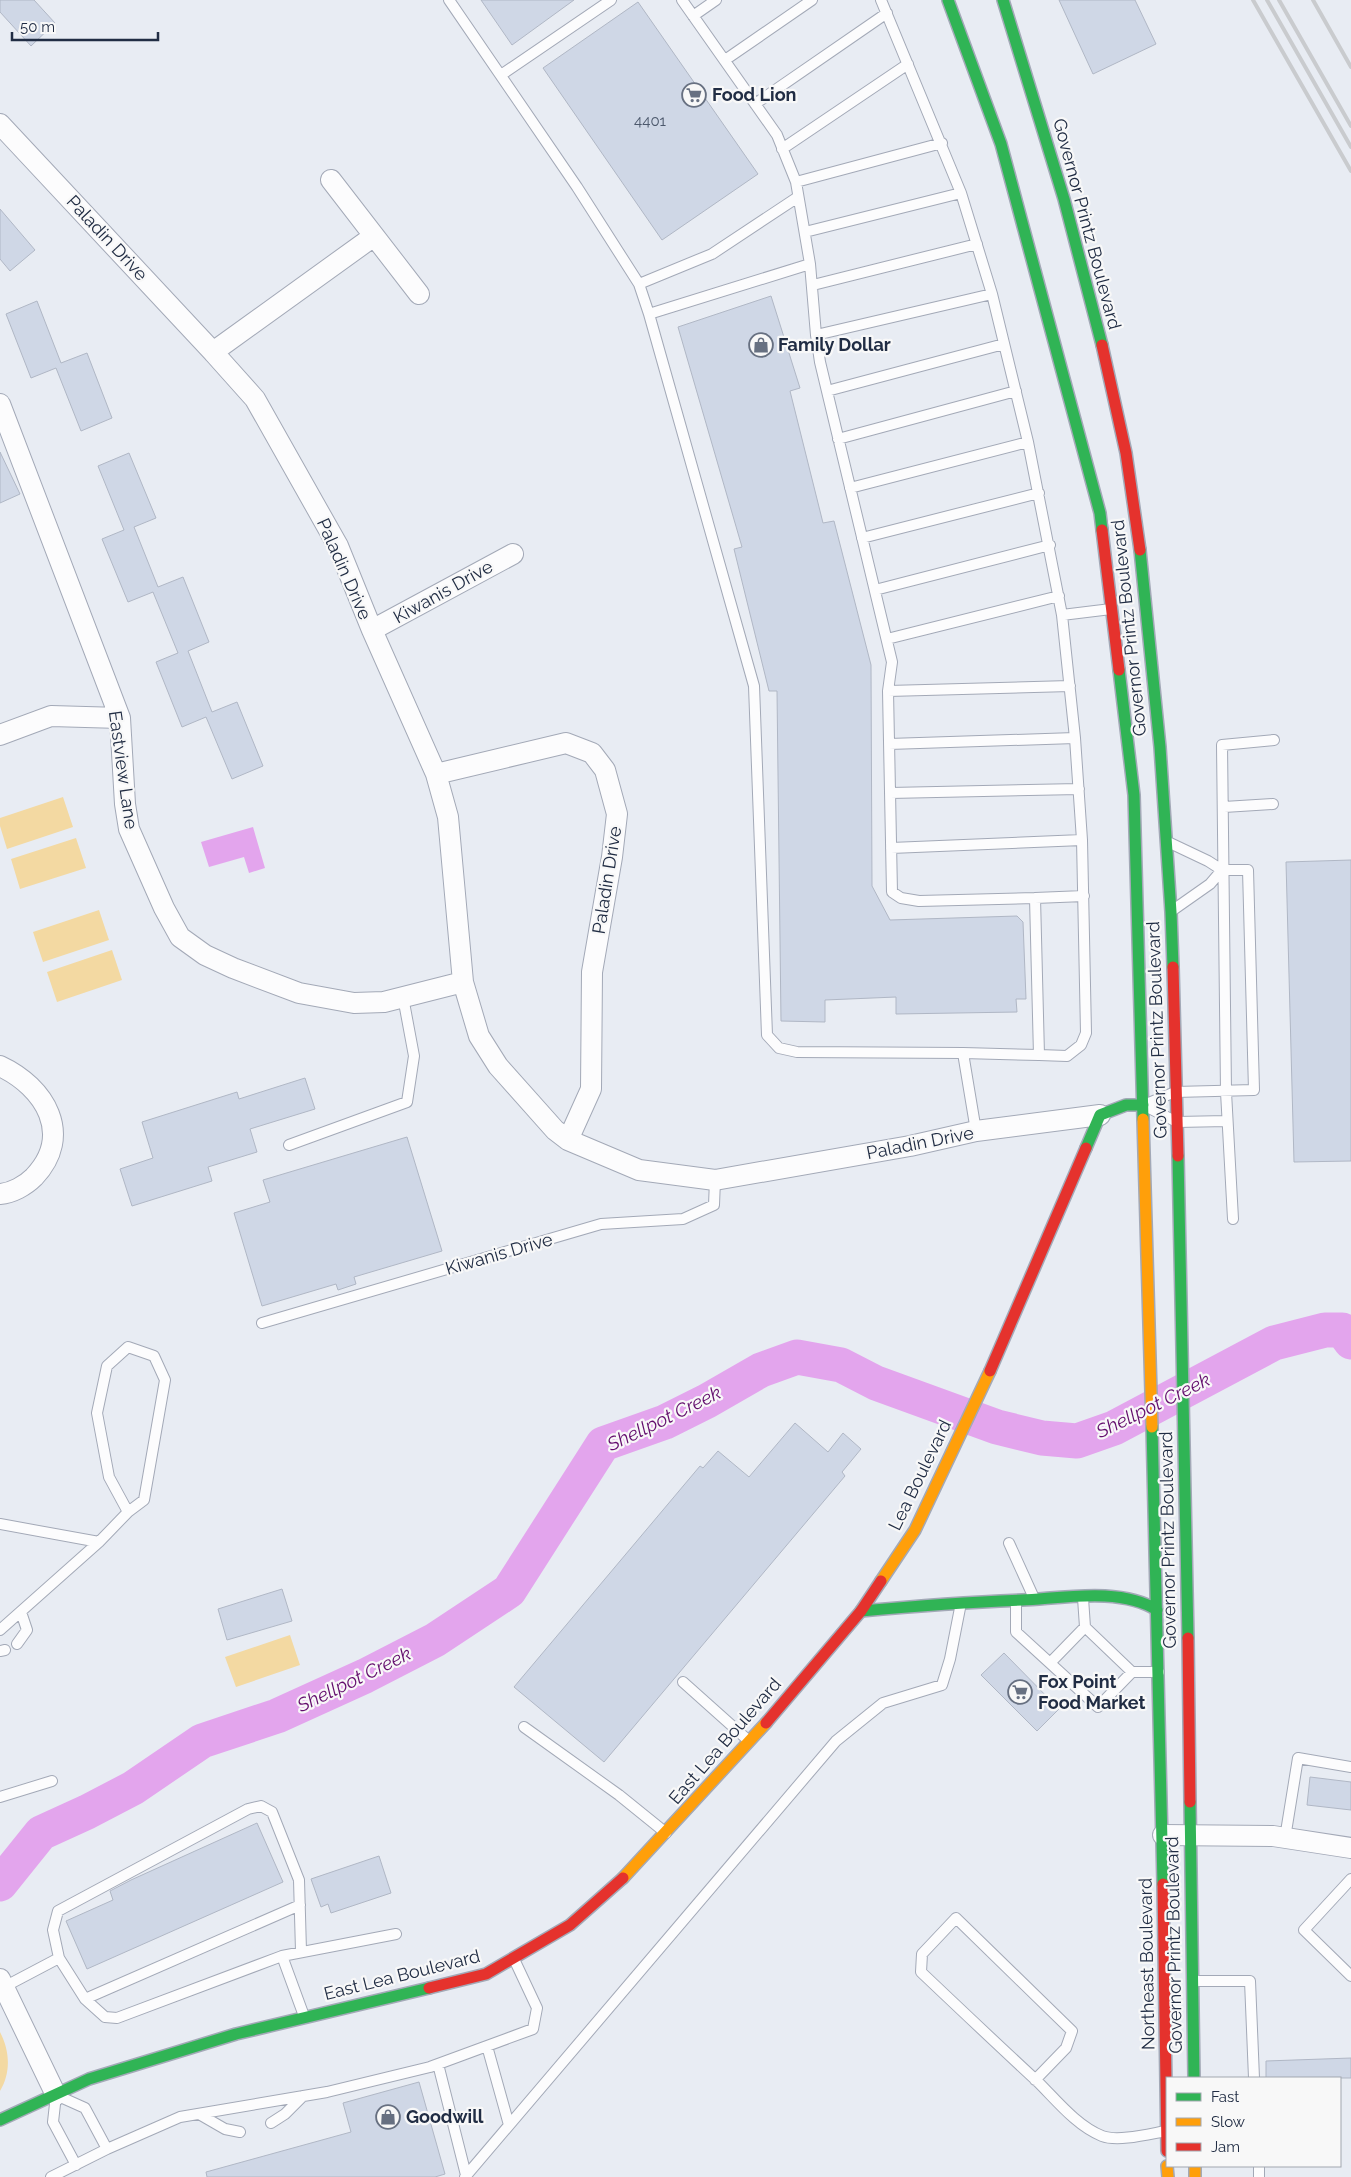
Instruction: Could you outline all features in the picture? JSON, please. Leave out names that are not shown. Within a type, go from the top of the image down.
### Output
[{"type":"main road","name":"Governor Printz Boulevard","points":[[948,0],[1001,144],[1100,513],[1112,609],[1134,796],[1162,1777]]},
{"type":"main road","name":"Governor Printz Boulevard","points":[[1002,0],[1064,199],[1102,343],[1126,453],[1144,581],[1160,747],[1171,912],[1177,1122],[1194,2077]]},
{"type":"main road","points":[[1112,609],[1122,618]]},
{"type":"main road","points":[[1155,831],[1165,841]]},
{"type":"main road","points":[[1100,1115],[1126,1105],[1143,1105]]},
{"type":"main road","name":"Lea Boulevard","points":[[861,1610],[916,1530],[992,1368],[1100,1115]]},
{"type":"main road","points":[[861,1610],[961,1602],[1083,1597],[1135,1600],[1146,1603],[1157,1610],[1167,1626]]},
{"type":"main road","name":"East Lea Boulevard","points":[[0,2120],[89,2079],[236,2034],[486,1974],[570,1925],[632,1871],[750,1742],[861,1610]]},
{"type":"main road","points":[[1175,1642],[1188,1672]]},
{"type":"main road","name":"Northeast Boulevard","points":[[1162,1777],[1166,2077]]},
{"type":"street","name":"Paladin Drive","points":[[0,124],[213,352],[254,399],[338,546],[372,630],[436,774],[448,817],[463,982],[479,1036],[498,1066],[555,1130],[568,1140],[639,1170],[715,1180],[910,1146],[976,1131],[1100,1115]]},
{"type":"street","points":[[332,180],[419,294]]},
{"type":"street","points":[[213,352],[374,236]]},
{"type":"street","name":"Eastview Lane","points":[[0,404],[120,718],[124,804],[129,829],[164,908],[180,937],[205,955],[233,968],[300,993],[354,1003],[384,1002],[463,982]]},
{"type":"street","name":"Kiwanis Drive","points":[[372,630],[513,554]]},
{"type":"street","points":[[0,735],[51,716],[120,718]]},
{"type":"street","name":"Paladin Drive","points":[[436,774],[566,744],[592,753],[605,770],[617,814],[612,857],[592,972],[591,1089],[568,1140]]},
{"type":"street","points":[[0,1066],[15,1073],[32,1086],[45,1103],[51,1118],[53,1134],[50,1153],[42,1168],[31,1180],[18,1189],[0,1194]]},
{"type":"street","points":[[1163,1835],[1285,1838],[1351,1848]]},
{"type":"street","points":[[2,1983],[56,2095]]},
{"type":"lane","points":[[449,0],[576,187],[639,284],[649,314],[754,686],[767,1035],[778,1048],[797,1052],[1067,1056],[1081,1045],[1086,1032],[1084,896],[1075,738],[1059,596],[1028,442],[992,294],[961,193],[942,143],[881,0]]},
{"type":"lane","points":[[500,76],[611,0]]},
{"type":"lane","points":[[682,0],[777,135],[796,182],[813,285],[816,335],[838,439],[892,662],[888,691],[892,892],[900,898],[919,901],[1084,896]]},
{"type":"lane","points":[[693,16],[716,0]]},
{"type":"lane","points":[[725,60],[812,0]]},
{"type":"lane","points":[[755,104],[886,13]]},
{"type":"lane","points":[[782,149],[908,64]]},
{"type":"lane","points":[[796,182],[942,143]]},
{"type":"lane","points":[[805,232],[961,193]]},
{"type":"lane","points":[[639,284],[712,254],[798,197]]},
{"type":"lane","points":[[813,285],[977,244]]},
{"type":"lane","points":[[649,314],[810,264]]},
{"type":"lane","points":[[816,335],[992,294]]},
{"type":"lane","points":[[827,390],[1004,344]]},
{"type":"lane","points":[[838,439],[1016,391]]},
{"type":"lane","points":[[850,488],[1028,442]]},
{"type":"lane","points":[[862,538],[1039,493]]},
{"type":"lane","points":[[875,590],[1050,545]]},
{"type":"lane","points":[[887,639],[1059,596]]},
{"type":"lane","points":[[1062,615],[1112,609]]},
{"type":"lane","points":[[888,691],[1070,686]]},
{"type":"lane","points":[[889,744],[1075,738]]},
{"type":"lane","points":[[1233,1218],[1226,1092],[1222,745],[1274,740]]},
{"type":"lane","points":[[890,793],[1079,789]]},
{"type":"lane","points":[[1224,807],[1273,804]]},
{"type":"lane","points":[[891,848],[1082,840]]},
{"type":"lane","points":[[1143,1105],[1176,1092],[1254,1090],[1248,870],[1222,870],[1208,861],[1165,841]]},
{"type":"lane","points":[[1171,912],[1210,884],[1222,870]]},
{"type":"lane","points":[[1035,898],[1039,1055]]},
{"type":"lane","points":[[288,1145],[407,1102],[414,1056],[403,997]]},
{"type":"lane","points":[[963,1053],[976,1131]]},
{"type":"lane","points":[[1143,1105],[1177,1122],[1228,1121]]},
{"type":"lane","name":"Kiwanis Drive","points":[[262,1323],[602,1224],[684,1219],[714,1204],[715,1180]]},
{"type":"lane","points":[[0,1630],[98,1542],[128,1512],[144,1500],[165,1380],[154,1356],[128,1348],[107,1366],[97,1413],[109,1477],[128,1512]]},
{"type":"lane","points":[[0,1524],[98,1542]]},
{"type":"lane","points":[[1008,1543],[1034,1599]]},
{"type":"lane","points":[[1083,1597],[1085,1627],[1106,1651],[1132,1672],[1159,1672]]},
{"type":"lane","points":[[1016,1599],[1016,1632],[1050,1663],[1077,1682],[1098,1707],[1132,1672]]},
{"type":"lane","points":[[466,2176],[836,1741],[883,1703],[942,1685],[950,1660],[961,1602]]},
{"type":"lane","points":[[17,1644],[27,1630],[21,1612]]},
{"type":"lane","points":[[1050,1663],[1085,1627]]},
{"type":"lane","points":[[683,1682],[750,1742]]},
{"type":"lane","points":[[524,1727],[619,1795],[666,1834]]},
{"type":"lane","points":[[1285,1838],[1298,1758],[1351,1767]]},
{"type":"lane","points":[[0,1798],[52,1781]]},
{"type":"lane","points":[[301,1952],[299,1880],[272,1812],[261,1806],[248,1809],[58,1910],[53,1930],[59,1958],[85,1999],[106,2017],[117,2018],[282,1956],[396,1934]]},
{"type":"lane","points":[[1351,1879],[1304,1930],[1351,1976]]},
{"type":"lane","points":[[85,1999],[300,1905]]},
{"type":"lane","points":[[1035,2080],[1066,2048],[1072,2031],[956,1918],[922,1954],[921,1972],[1035,2080],[1072,2115],[1102,2136],[1114,2139],[1166,2131]]},
{"type":"lane","points":[[282,1956],[304,2017]]},
{"type":"lane","points":[[2,1983],[59,1958]]},
{"type":"lane","points":[[51,2177],[107,2149],[180,2117],[327,2092],[438,2064],[533,2029],[537,2008],[514,1958]]},
{"type":"lane","points":[[1192,1981],[1250,1981],[1254,2077]]},
{"type":"lane","points":[[487,2046],[509,2125]]},
{"type":"lane","points":[[438,2064],[466,2176]]},
{"type":"lane","points":[[76,2165],[53,2122],[56,2095],[85,2108],[107,2149]]},
{"type":"lane","points":[[272,2123],[285,2114],[303,2096]]},
{"type":"lane","points":[[199,2114],[226,2129],[240,2132]]},
{"type":"shaded area","points":[[63,797],[73,827],[7,849],[0,826],[0,818]]},
{"type":"shaded area","points":[[253,827],[265,868],[249,873],[244,857],[209,867],[201,842]]},
{"type":"shaded area","points":[[76,838],[86,868],[20,889],[11,859]]},
{"type":"shaded area","points":[[99,910],[109,940],[43,962],[33,932]]},
{"type":"shaded area","points":[[112,950],[122,980],[57,1002],[47,972]]},
{"type":"shaded area","points":[[290,1635],[300,1665],[236,1687],[225,1657]]},
{"type":"shaded area","points":[[0,2032],[6,2047],[8,2062],[6,2077],[0,2091]]},
{"type":"building","points":[[0,0],[34,0],[55,23],[31,46],[0,12]]},
{"type":"building","points":[[481,0],[574,0],[512,45]]},
{"type":"building","points":[[1059,0],[1135,0],[1156,44],[1093,74]]},
{"type":"building","points":[[638,2],[758,174],[662,240],[543,68]]},
{"type":"building","points":[[0,209],[35,250],[10,271],[0,259]]},
{"type":"building","points":[[771,296],[800,388],[790,391],[823,523],[834,521],[871,665],[872,886],[890,920],[1017,916],[1023,922],[1026,999],[1016,999],[1017,1012],[896,1014],[896,997],[825,1000],[825,1022],[781,1021],[777,691],[769,691],[734,549],[742,547],[678,327]]},
{"type":"building","points":[[37,301],[61,363],[87,353],[112,418],[81,431],[56,368],[31,378],[6,314]]},
{"type":"building","points":[[0,452],[20,494],[0,503]]},
{"type":"building","points":[[129,453],[156,518],[134,527],[158,587],[183,577],[209,642],[188,651],[212,712],[237,702],[263,766],[232,779],[206,717],[182,727],[156,662],[178,653],[153,592],[128,602],[102,539],[124,530],[98,466]]},
{"type":"building","points":[[1351,860],[1351,1161],[1294,1162],[1286,862]]},
{"type":"building","points":[[305,1078],[315,1109],[250,1129],[257,1152],[208,1167],[212,1181],[132,1206],[120,1169],[153,1158],[142,1122],[237,1092],[239,1099]]},
{"type":"building","points":[[407,1137],[442,1251],[354,1277],[356,1284],[338,1290],[336,1284],[262,1306],[234,1213],[270,1202],[263,1180]]},
{"type":"building","points":[[795,1423],[828,1452],[843,1433],[861,1449],[842,1472],[845,1476],[604,1762],[514,1687],[700,1466],[703,1468],[718,1451],[749,1477]]},
{"type":"building","points":[[282,1589],[292,1621],[227,1640],[218,1609]]},
{"type":"building","name":"Fox Point Food Market","points":[[1004,1653],[1059,1709],[1037,1731],[981,1675]]},
{"type":"building","points":[[1310,1777],[1351,1782],[1351,1810],[1307,1805]]},
{"type":"building","points":[[257,1823],[283,1882],[87,1969],[66,1921],[113,1900],[110,1891],[131,1880]]},
{"type":"building","points":[[379,1856],[391,1893],[331,1913],[328,1904],[321,1907],[311,1879]]},
{"type":"building","points":[[1351,2058],[1351,2078],[1266,2077],[1266,2061]]},
{"type":"building","name":"Goodwill","points":[[419,2082],[445,2174],[435,2177],[207,2177],[206,2172],[351,2132],[343,2103]]},
{"type":"waterway","name":"Shellpot Creek","points":[[0,1884],[41,1833],[133,1788],[202,1741],[277,1716],[365,1676],[435,1640],[509,1591],[603,1444],[665,1422],[707,1401],[761,1370],[797,1357],[841,1365],[876,1383],[997,1427],[1042,1438],[1077,1441],[1114,1428],[1274,1343],[1325,1330],[1342,1330],[1351,1342]]},
{"type":"railway","points":[[1253,0],[1351,171]]},
{"type":"railway","points":[[1267,0],[1351,147]]},
{"type":"railway","points":[[1279,0],[1351,126]]},
{"type":"railway","points":[[1313,0],[1351,67]]},
{"type":"traffic: fast","points":[[948,0],[1001,144],[1100,513],[1102,530]]},
{"type":"traffic: fast","points":[[1003,0],[1064,199],[1102,345]]},
{"type":"traffic: fast","points":[[1140,550],[1160,747],[1173,967]]},
{"type":"traffic: fast","points":[[1119,670],[1134,795],[1143,1119]]},
{"type":"traffic: fast","points":[[1086,1148],[1100,1115],[1126,1105],[1143,1105]]},
{"type":"traffic: fast","points":[[1178,1156],[1188,1638]]},
{"type":"traffic: fast","points":[[1152,1427],[1163,1884]]},
{"type":"traffic: fast","points":[[861,1611],[1073,1596],[1126,1598],[1157,1610]]},
{"type":"traffic: fast","points":[[1190,1802],[1194,2077]]},
{"type":"traffic: fast","points":[[0,2120],[89,2079],[236,2034],[429,1988]]},
{"type":"traffic: slow","points":[[1143,1119],[1152,1427]]},
{"type":"traffic: slow","points":[[881,1581],[915,1530],[990,1371]]},
{"type":"traffic: slow","points":[[623,1878],[766,1723]]},
{"type":"traffic: slow","points":[[1167,2167],[1168,2177]]},
{"type":"traffic: slow","points":[[1195,2167],[1195,2177]]},
{"type":"traffic: jam","points":[[1102,345],[1126,453],[1140,550]]},
{"type":"traffic: jam","points":[[1102,530],[1119,670]]},
{"type":"traffic: jam","points":[[1173,967],[1178,1156]]},
{"type":"traffic: jam","points":[[990,1371],[1086,1148]]},
{"type":"traffic: jam","points":[[766,1723],[861,1611],[881,1581]]},
{"type":"traffic: jam","points":[[1188,1638],[1190,1802]]},
{"type":"traffic: jam","points":[[429,1988],[486,1974],[570,1925],[623,1878]]},
{"type":"traffic: jam","points":[[1163,1884],[1166,2084]]},
{"type":"place","name":"Food Lion","points":[[694,95]]},
{"type":"place","name":"Family Dollar","points":[[761,345]]},
{"type":"place","name":"Fox Point Food Market","points":[[1020,1692]]},
{"type":"place","name":"Goodwill","points":[[388,2117]]}]
